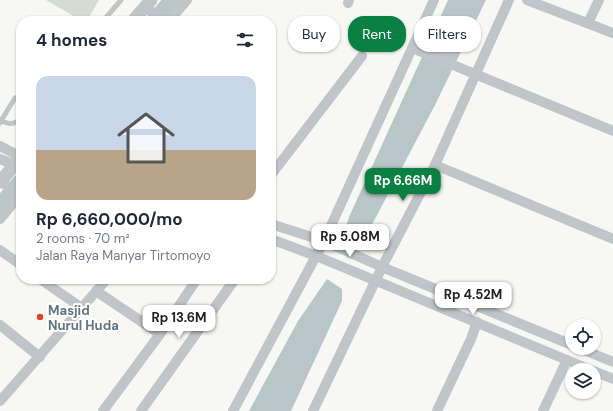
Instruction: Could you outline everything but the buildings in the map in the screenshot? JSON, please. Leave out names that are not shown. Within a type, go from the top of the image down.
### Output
[{"type":"street","points":[[173,16],[187,0]]},
{"type":"street","points":[[232,411],[324,241],[434,0]]},
{"type":"street","points":[[313,411],[375,281],[435,165],[509,0]]},
{"type":"street","points":[[527,0],[613,33]]},
{"type":"street","points":[[588,24],[599,0]]},
{"type":"street","points":[[137,16],[148,3],[158,16]]},
{"type":"street","points":[[412,48],[476,76],[613,131]]},
{"type":"street","points":[[276,168],[362,56]]},
{"type":"street","points":[[0,146],[16,158]]},
{"type":"street","points":[[0,158],[16,160]]},
{"type":"street","points":[[16,164],[3,183],[16,193]]},
{"type":"street","points":[[435,165],[613,239]]},
{"type":"street","points":[[2,212],[16,198]]},
{"type":"street","points":[[276,226],[324,241],[367,261],[565,342]]},
{"type":"street","points":[[276,241],[331,262],[574,363]]},
{"type":"street","points":[[0,250],[16,261]]},
{"type":"street","points":[[47,284],[82,308]]},
{"type":"street","points":[[0,401],[103,284]]},
{"type":"street","points":[[102,411],[160,334],[194,284]]},
{"type":"street","points":[[141,411],[231,284]]},
{"type":"street","points":[[96,292],[160,334]]},
{"type":"street","points":[[437,411],[471,339],[477,322]]},
{"type":"street","points":[[0,325],[40,357]]},
{"type":"street","points":[[523,341],[529,327]]},
{"type":"street","points":[[596,355],[613,362]]},
{"type":"street","points":[[543,411],[567,360]]},
{"type":"street","points":[[601,374],[613,379]]},
{"type":"lane","points":[[107,16],[120,0]]},
{"type":"lane","points":[[15,98],[1,122],[12,124],[16,122]]},
{"type":"shaded area","points":[[46,0],[99,0],[90,16],[73,16]]},
{"type":"shaded area","points":[[448,0],[486,0],[478,16],[441,16]]},
{"type":"shaded area","points":[[424,52],[461,52],[435,105],[367,234],[356,236],[344,233],[349,217]]},
{"type":"shaded area","points":[[327,279],[342,289],[342,301],[291,411],[249,411],[298,321]]},
{"type":"waterway","points":[[160,16],[174,0]]},
{"type":"waterway","points":[[0,208],[16,189]]},
{"type":"place","name":"Masjid Nurul Huda","points":[[40,317]]}]
